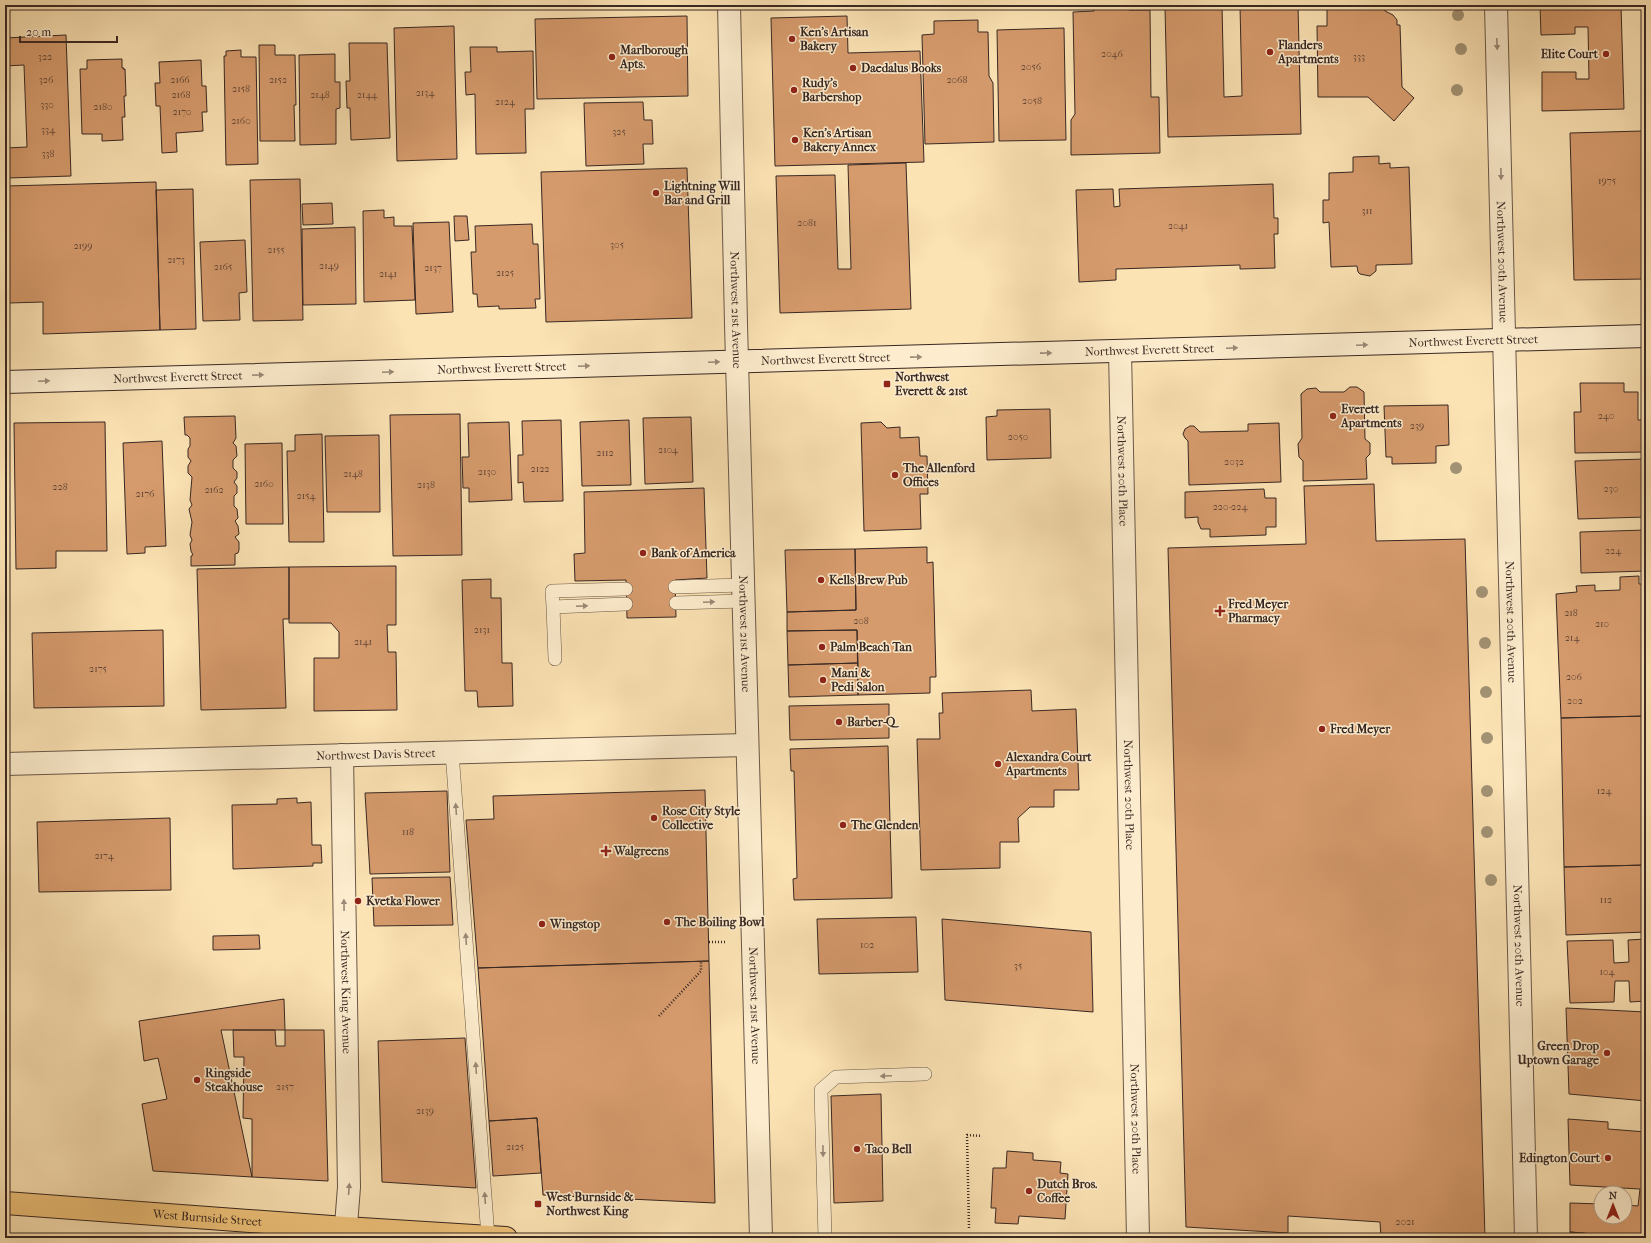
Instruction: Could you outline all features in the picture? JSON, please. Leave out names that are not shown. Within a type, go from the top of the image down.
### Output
[{"type":"main road","name":"West Burnside Street","points":[[5,1203],[345,1233],[497,1237]]},
{"type":"street","name":"Northwest 21st Avenue","points":[[729,5],[746,744],[761,1238]]},
{"type":"street","name":"Northwest 20th Avenue","points":[[1496,5],[1526,1238]]},
{"type":"street","name":"Northwest Everett Street","points":[[5,382],[1120,352],[1646,336]]},
{"type":"street","name":"Northwest 20th Place","points":[[1120,352],[1138,1238]]},
{"type":"street","name":"Northwest Davis Street","points":[[5,764],[746,744]]},
{"type":"street","name":"Northwest King Avenue","points":[[342,755],[349,1187],[345,1233]]},
{"type":"lane","points":[[675,587],[743,593]]},
{"type":"lane","points":[[555,659],[552,591],[626,589]]},
{"type":"lane","points":[[676,603],[743,593]]},
{"type":"lane","points":[[553,607],[626,604]]},
{"type":"lane","points":[[452,752],[497,1237]]},
{"type":"lane","points":[[825,1238],[821,1090],[836,1077],[925,1074]]},
{"type":"path","points":[[659,1016],[701,971],[701,962]]},
{"type":"path","points":[[969,1228],[967,1135],[982,1136]]},
{"type":"building","name":"Flanders Apartments","points":[[1298,5],[1301,134],[1168,137],[1165,8],[1222,6],[1224,97],[1242,96],[1240,6]]},
{"type":"building","name":"Elite Court","points":[[1540,5],[1621,5],[1624,109],[1542,111],[1542,72],[1576,72],[1576,79],[1589,79],[1588,27],[1575,27],[1575,34],[1541,35]]},
{"type":"building","points":[[1129,7],[1129,10],[1150,10],[1151,97],[1159,97],[1160,153],[1071,155],[1071,120],[1075,114],[1073,12],[1094,11],[1094,8]]},
{"type":"building","points":[[1385,7],[1385,11],[1393,15],[1397,20],[1397,25],[1400,25],[1402,87],[1414,98],[1394,121],[1368,97],[1318,97],[1317,26],[1327,26],[1327,8]]},
{"type":"building","name":"Marlborough Apts.","points":[[687,16],[688,96],[537,99],[535,19]]},
{"type":"building","points":[[847,16],[848,53],[920,51],[924,162],[775,166],[771,18]]},
{"type":"building","points":[[978,20],[978,32],[988,32],[989,76],[993,83],[994,142],[925,144],[922,35],[934,34],[934,21]]},
{"type":"building","points":[[454,26],[457,159],[397,161],[394,28]]},
{"type":"building","points":[[1064,28],[1066,140],[999,141],[997,30]]},
{"type":"building","points":[[66,35],[71,176],[7,178],[6,148],[27,147],[24,65],[5,66],[5,38]]},
{"type":"building","points":[[349,43],[387,43],[390,138],[351,140],[350,108],[347,108],[346,81],[350,81]]},
{"type":"building","points":[[259,45],[275,45],[275,55],[295,55],[295,141],[260,141]]},
{"type":"building","points":[[470,47],[497,47],[497,52],[533,51],[534,109],[525,109],[526,153],[476,154],[475,94],[466,95],[465,72],[471,72]]},
{"type":"building","points":[[241,50],[241,57],[256,57],[258,164],[226,165],[224,56],[226,56],[226,51]]},
{"type":"building","points":[[335,54],[335,82],[340,82],[340,108],[336,109],[336,144],[300,145],[299,55]]},
{"type":"building","points":[[122,59],[122,68],[124,68],[124,70],[125,69],[126,96],[124,96],[125,117],[122,117],[123,140],[102,141],[102,134],[82,134],[80,69],[87,69],[87,60]]},
{"type":"building","points":[[201,60],[202,86],[206,86],[207,112],[202,112],[203,131],[176,133],[177,152],[162,153],[160,106],[156,106],[155,83],[160,83],[159,62]]},
{"type":"building","points":[[643,102],[644,120],[652,120],[653,144],[643,144],[644,164],[586,166],[584,103]]},
{"type":"building","points":[[1642,131],[1644,229],[1646,228],[1646,279],[1574,280],[1570,133]]},
{"type":"building","points":[[1379,156],[1379,164],[1390,163],[1390,168],[1409,167],[1412,264],[1376,265],[1376,271],[1370,276],[1360,274],[1357,266],[1331,267],[1329,222],[1323,223],[1323,200],[1329,200],[1329,173],[1353,172],[1353,157]]},
{"type":"building","points":[[906,163],[911,309],[780,313],[776,176],[835,175],[838,269],[851,269],[848,165]]},
{"type":"building","points":[[687,168],[692,318],[546,322],[541,172]]},
{"type":"building","points":[[300,179],[303,320],[253,321],[250,180]]},
{"type":"building","points":[[156,182],[160,330],[43,334],[43,302],[9,303],[6,186]]},
{"type":"building","points":[[1273,184],[1274,218],[1278,218],[1278,234],[1274,234],[1275,268],[1240,269],[1240,265],[1116,269],[1116,280],[1079,282],[1076,190],[1113,189],[1114,207],[1120,206],[1119,189]]},
{"type":"building","points":[[193,189],[196,329],[160,330],[156,190]]},
{"type":"building","points":[[332,203],[333,224],[303,225],[302,204]]},
{"type":"building","points":[[384,210],[384,218],[394,217],[394,226],[412,226],[415,300],[364,302],[363,211]]},
{"type":"building","points":[[454,216],[467,216],[469,240],[455,241]]},
{"type":"building","points":[[449,222],[453,312],[416,314],[413,223]]},
{"type":"building","points":[[532,224],[533,244],[538,244],[540,299],[535,299],[536,308],[499,309],[499,306],[478,307],[477,294],[473,294],[471,252],[476,252],[475,226]]},
{"type":"building","points":[[355,227],[356,304],[303,305],[302,229]]},
{"type":"building","points":[[245,240],[247,292],[239,293],[240,320],[203,321],[200,242]]},
{"type":"building","points":[[1580,383],[1624,383],[1624,392],[1638,392],[1638,420],[1646,420],[1646,452],[1575,453],[1574,412],[1581,412]]},
{"type":"building","name":"Everett Apartments","points":[[1350,387],[1357,387],[1364,392],[1365,439],[1370,443],[1370,454],[1366,458],[1367,479],[1303,481],[1303,461],[1299,457],[1298,444],[1302,438],[1301,394],[1307,389],[1316,388],[1320,392],[1344,392]]},
{"type":"building","points":[[1448,405],[1449,445],[1436,446],[1436,463],[1392,464],[1392,457],[1386,457],[1384,406]]},
{"type":"building","points":[[1050,409],[1051,458],[987,460],[986,417],[997,416],[997,410]]},
{"type":"building","points":[[460,414],[462,555],[393,556],[390,415]]},
{"type":"building","points":[[235,416],[236,438],[233,443],[236,446],[237,456],[233,460],[233,468],[237,472],[237,478],[234,482],[237,486],[237,493],[234,496],[234,506],[237,509],[238,518],[235,521],[238,526],[239,534],[235,537],[239,542],[239,550],[238,553],[235,554],[235,565],[191,566],[191,556],[193,555],[190,544],[192,540],[190,535],[192,522],[189,509],[192,505],[190,500],[192,477],[188,473],[188,466],[191,461],[188,457],[190,438],[185,435],[184,417]]},
{"type":"building","points":[[691,417],[693,482],[645,484],[643,418]]},
{"type":"building","points":[[561,420],[563,501],[524,502],[523,482],[518,483],[518,455],[523,455],[522,421]]},
{"type":"building","points":[[629,420],[631,485],[582,486],[580,422]]},
{"type":"building","points":[[105,422],[107,551],[56,551],[56,568],[16,569],[14,423]]},
{"type":"building","points":[[509,422],[512,500],[469,502],[469,488],[463,488],[462,457],[469,457],[468,423]]},
{"type":"building","name":"The Allenford Offices","points":[[881,422],[887,428],[900,427],[900,438],[919,437],[920,456],[927,456],[928,494],[920,494],[921,529],[864,531],[861,423]]},
{"type":"building","points":[[1279,423],[1281,482],[1189,485],[1188,441],[1183,434],[1185,429],[1190,426],[1194,426],[1200,432],[1248,431],[1248,424]]},
{"type":"building","points":[[322,434],[324,542],[289,542],[287,451],[295,451],[295,435]]},
{"type":"building","points":[[379,435],[380,512],[327,512],[325,436]]},
{"type":"building","points":[[162,441],[166,546],[145,547],[145,553],[127,554],[123,443]]},
{"type":"building","points":[[282,443],[283,524],[246,524],[245,444]]},
{"type":"building","points":[[1646,459],[1646,517],[1578,519],[1575,461]]},
{"type":"building","name":"Fred Meyer","points":[[1374,484],[1376,541],[1465,539],[1485,1238],[1381,1238],[1380,1222],[1288,1216],[1288,1233],[1186,1227],[1168,548],[1306,544],[1304,486]]},
{"type":"building","name":"Bank of America","points":[[704,488],[707,578],[675,580],[676,617],[627,618],[626,580],[575,581],[574,554],[585,553],[584,492]]},
{"type":"building","points":[[1264,489],[1265,498],[1276,498],[1276,527],[1266,527],[1266,535],[1210,537],[1210,529],[1201,529],[1198,522],[1198,517],[1185,518],[1185,492]]},
{"type":"building","points":[[1646,530],[1646,571],[1581,573],[1580,532]]},
{"type":"building","points":[[927,547],[927,563],[933,562],[936,677],[930,677],[930,693],[858,695],[857,630],[787,631],[787,612],[856,610],[855,549]]},
{"type":"building","name":"Kells Brew Pub","points":[[855,549],[856,610],[787,612],[785,550]]},
{"type":"building","points":[[396,566],[396,625],[387,625],[388,652],[396,652],[397,710],[314,711],[314,658],[339,658],[339,632],[331,623],[289,623],[289,567]]},
{"type":"building","points":[[289,567],[289,619],[283,619],[286,708],[201,710],[197,569]]},
{"type":"building","points":[[1639,576],[1639,584],[1646,584],[1646,716],[1561,718],[1556,594],[1577,592],[1576,586],[1595,585],[1595,591],[1620,590],[1620,577]]},
{"type":"building","points":[[491,579],[491,598],[501,598],[502,663],[512,663],[513,706],[478,707],[477,691],[465,691],[462,580]]},
{"type":"building","points":[[163,630],[164,706],[34,708],[32,633]]},
{"type":"building","name":"Palm Beach Tan","points":[[857,630],[858,663],[788,665],[787,631]]},
{"type":"building","name":"Mani & Pedi Salon","points":[[858,663],[858,695],[789,697],[788,665]]},
{"type":"building","name":"Alexandra Court Apartments","points":[[1031,690],[1032,711],[1076,709],[1079,790],[1054,790],[1054,807],[1030,807],[1018,818],[1019,842],[1000,842],[1000,868],[921,870],[917,739],[940,739],[939,713],[943,713],[942,693]]},
{"type":"building","name":"Barber-Q","points":[[889,704],[889,738],[790,740],[789,706]]},
{"type":"building","points":[[1646,716],[1646,865],[1564,867],[1561,718]]},
{"type":"building","name":"The Glenden","points":[[888,746],[892,898],[794,900],[793,879],[797,878],[794,771],[791,771],[790,749]]},
{"type":"building","points":[[705,790],[709,961],[478,968],[466,820],[494,819],[493,796]]},
{"type":"building","points":[[447,791],[450,872],[370,874],[365,793]]},
{"type":"building","points":[[297,798],[297,803],[311,802],[312,845],[321,845],[322,863],[313,863],[313,866],[233,869],[232,805],[277,804],[277,799]]},
{"type":"building","points":[[170,818],[171,890],[39,892],[37,822]]},
{"type":"building","points":[[1646,865],[1646,932],[1566,935],[1564,867]]},
{"type":"building","points":[[450,877],[453,925],[374,926],[372,878]]},
{"type":"building","points":[[916,917],[918,972],[819,974],[817,919]]},
{"type":"building","points":[[942,919],[1091,932],[1093,1012],[945,1000]]},
{"type":"building","points":[[259,935],[260,949],[213,950],[213,936]]},
{"type":"building","points":[[1646,939],[1646,1001],[1630,1002],[1629,981],[1615,981],[1614,1002],[1570,1003],[1567,941],[1613,940],[1614,963],[1629,962],[1628,940]]},
{"type":"building","points":[[709,961],[715,1203],[543,1195],[537,1118],[489,1121],[478,968]]},
{"type":"building","name":"Ringside Steakhouse","points":[[284,999],[285,1030],[221,1030],[252,1177],[153,1171],[142,1104],[167,1099],[158,1058],[144,1061],[139,1021]]},
{"type":"building","name":"Green Drop Uptown Garage","points":[[1566,1008],[1646,1012],[1646,1101],[1569,1094]]},
{"type":"building","points":[[233,1030],[275,1030],[276,1046],[285,1046],[285,1030],[324,1030],[328,1181],[252,1177],[252,1119],[243,1118],[244,1057],[234,1057]]},
{"type":"building","points":[[465,1038],[476,1188],[382,1182],[378,1041]]},
{"type":"building","name":"Taco Bell","points":[[881,1094],[883,1201],[834,1203],[831,1096]]},
{"type":"building","points":[[537,1118],[541,1173],[493,1176],[489,1121]]},
{"type":"building","name":"Edington Court","points":[[1568,1119],[1608,1122],[1608,1129],[1646,1132],[1646,1238],[1570,1232],[1570,1203],[1593,1204],[1593,1225],[1633,1225],[1633,1206],[1638,1206],[1640,1189],[1633,1189],[1633,1185],[1593,1185],[1593,1186],[1570,1185]]},
{"type":"building","name":"Dutch Bros. Coffee","points":[[1007,1151],[1033,1153],[1033,1160],[1061,1162],[1060,1173],[1068,1174],[1065,1219],[1019,1216],[1018,1224],[995,1223],[996,1208],[991,1208],[993,1168],[1006,1168]]},
{"type":"building","points":[[1570,1232],[1635,1238],[1570,1238]]},
{"type":"place","name":"Ken's Artisan Bakery","points":[[792,39]]},
{"type":"place","name":"Flanders Apartments","points":[[1270,52]]},
{"type":"place","name":"Elite Court","points":[[1606,54]]},
{"type":"place","name":"Marlborough Apts.","points":[[612,57]]},
{"type":"place","name":"Daedalus Books","points":[[853,68]]},
{"type":"place","name":"Rudy's Barbershop","points":[[794,90]]},
{"type":"place","name":"Ken's Artisan Bakery Annex","points":[[795,140]]},
{"type":"place","name":"Lightning Will Bar and Grill","points":[[656,193]]},
{"type":"place","name":"Northwest Everett & 21st","points":[[887,384]]},
{"type":"place","name":"Everett Apartments","points":[[1333,416]]},
{"type":"place","name":"The Allenford Offices","points":[[895,475]]},
{"type":"place","name":"Bank of America","points":[[643,553]]},
{"type":"place","name":"Kells Brew Pub","points":[[821,580]]},
{"type":"place","name":"Fred Meyer Pharmacy","points":[[1220,611]]},
{"type":"place","name":"Palm Beach Tan","points":[[822,647]]},
{"type":"place","name":"Mani & Pedi Salon","points":[[823,680]]},
{"type":"place","name":"Barber-Q","points":[[839,722]]},
{"type":"place","name":"Fred Meyer","points":[[1322,729]]},
{"type":"place","name":"Alexandra Court Apartments","points":[[998,764]]},
{"type":"place","name":"Rose City Style Collective","points":[[654,818]]},
{"type":"place","name":"The Glenden","points":[[843,825]]},
{"type":"place","name":"Walgreens","points":[[606,851]]},
{"type":"place","name":"Kvetka Flower","points":[[358,901]]},
{"type":"place","name":"The Boiling Bowl","points":[[667,922]]},
{"type":"place","name":"Wingstop","points":[[542,924]]},
{"type":"place","name":"Green Drop Uptown Garage","points":[[1607,1053]]},
{"type":"place","name":"Ringside Steakhouse","points":[[197,1080]]},
{"type":"place","name":"Taco Bell","points":[[857,1149]]},
{"type":"place","name":"Edington Court","points":[[1608,1158]]},
{"type":"place","name":"Dutch Bros. Coffee","points":[[1029,1191]]},
{"type":"place","name":"West Burnside & Northwest King","points":[[538,1204]]}]
